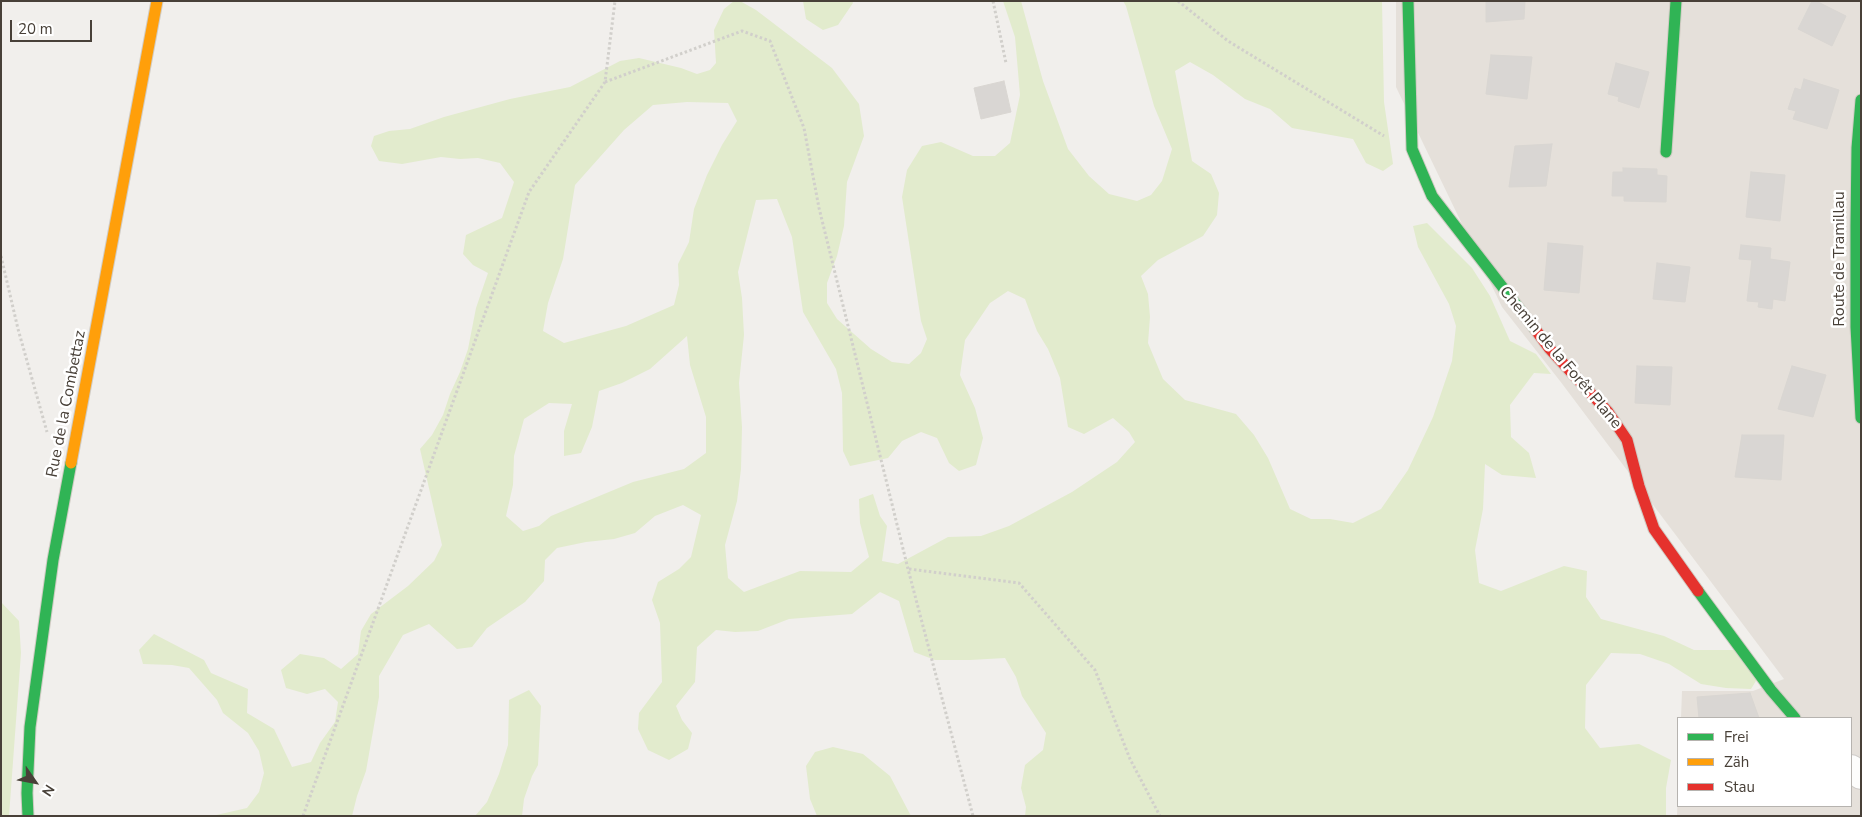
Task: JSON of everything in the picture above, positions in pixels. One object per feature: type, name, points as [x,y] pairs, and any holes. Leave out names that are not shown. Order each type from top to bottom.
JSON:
[{"type":"street","name":"Rue de la Combettaz","points":[[28,816],[30,727],[52,570],[157,1]]},
{"type":"street","name":"Chemin de la Forêt Plane","points":[[1408,1],[1412,149],[1432,196],[1549,348],[1608,412],[1627,440],[1639,486],[1654,530],[1771,690],[1794,717]]},
{"type":"street","points":[[1666,152],[1676,1]]},
{"type":"street","name":"Route de Tramillau","points":[[1861,100],[1857,148],[1856,225],[1856,327],[1861,418]]},
{"type":"path","points":[[303,816],[529,192],[605,82],[615,1]]},
{"type":"path","points":[[993,1],[1006,63]]},
{"type":"path","points":[[1178,1],[1236,47],[1294,83],[1362,121],[1396,144],[1412,149]]},
{"type":"path","points":[[605,82],[742,31],[770,41],[804,128],[818,208],[908,569],[973,816]]},
{"type":"path","points":[[1,256],[18,329],[49,441]]},
{"type":"path","points":[[908,569],[1019,583],[1095,670],[1130,759],[1160,816]]},
{"type":"shaded area","points":[[1396,1],[1861,1],[1861,816],[1677,816],[1677,807],[1852,807],[1852,717],[1681,717],[1682,691],[1753,691],[1784,679],[1560,381],[1502,307],[1396,87]]},
{"type":"green space","points":[[734,1],[740,1],[756,10],[832,68],[859,104],[864,136],[847,182],[844,226],[837,256],[827,283],[827,303],[837,319],[871,349],[892,362],[909,364],[921,353],[927,339],[921,321],[902,197],[907,170],[922,146],[941,142],[973,156],[995,156],[1010,143],[1020,95],[1015,37],[1003,1],[1021,1],[1043,81],[1068,149],[1089,176],[1109,194],[1137,201],[1151,195],[1162,181],[1172,149],[1154,106],[1123,1],[1382,1],[1384,102],[1393,164],[1383,171],[1366,163],[1353,139],[1292,128],[1270,109],[1245,99],[1213,75],[1190,62],[1175,71],[1192,161],[1211,174],[1219,193],[1217,215],[1203,236],[1158,260],[1141,276],[1148,294],[1150,317],[1148,343],[1163,379],[1185,400],[1236,414],[1254,435],[1268,458],[1290,509],[1311,519],[1330,519],[1353,523],[1381,509],[1408,470],[1433,417],[1452,361],[1456,326],[1449,304],[1418,247],[1413,226],[1427,223],[1472,268],[1490,296],[1510,341],[1536,354],[1551,374],[1534,373],[1510,405],[1511,437],[1529,453],[1536,478],[1502,475],[1485,464],[1483,509],[1475,550],[1479,583],[1501,591],[1564,566],[1587,571],[1586,597],[1601,619],[1664,636],[1694,650],[1744,650],[1762,671],[1751,689],[1726,688],[1701,684],[1669,664],[1640,654],[1611,653],[1586,685],[1585,728],[1600,748],[1639,744],[1671,760],[1666,788],[1666,816],[1025,816],[1026,807],[1021,788],[1025,765],[1043,750],[1046,733],[1022,696],[1016,677],[1005,658],[935,660],[914,652],[899,601],[880,592],[852,614],[789,619],[758,631],[735,632],[716,630],[697,647],[695,682],[676,706],[682,720],[692,733],[688,749],[669,760],[648,750],[638,729],[639,713],[662,682],[660,623],[652,600],[658,582],[679,569],[691,557],[701,515],[683,505],[655,516],[635,533],[614,539],[557,548],[545,560],[544,581],[525,602],[487,628],[472,647],[457,649],[429,624],[403,635],[379,676],[379,697],[366,771],[352,816],[212,816],[247,808],[259,792],[264,773],[259,751],[248,733],[223,713],[217,700],[189,668],[172,665],[143,664],[139,650],[154,634],[204,660],[211,673],[248,689],[247,713],[274,729],[292,767],[311,762],[320,743],[335,722],[338,702],[325,689],[307,694],[286,688],[281,670],[300,654],[324,658],[341,669],[358,654],[361,631],[371,614],[408,586],[434,561],[442,545],[420,449],[432,435],[443,415],[460,372],[468,349],[476,308],[488,273],[473,265],[463,254],[466,235],[502,218],[514,182],[500,163],[478,158],[441,157],[402,164],[379,161],[371,146],[374,136],[389,131],[410,129],[444,117],[510,99],[570,87],[620,61],[639,58],[681,68],[697,74],[710,70],[716,63],[714,30],[724,9]],"holes":[[[687,102],[728,103],[737,121],[707,175],[694,209],[689,242],[678,264],[679,285],[674,305],[626,326],[564,343],[543,331],[548,303],[563,259],[575,185],[624,130],[653,105]],[[777,199],[792,237],[803,312],[836,369],[842,393],[843,451],[850,466],[888,458],[902,441],[921,432],[937,438],[949,463],[959,471],[976,465],[983,438],[975,408],[960,375],[965,340],[990,303],[1008,291],[1025,299],[1037,331],[1048,349],[1060,378],[1068,427],[1084,434],[1113,418],[1129,432],[1135,442],[1117,462],[1072,492],[1009,526],[981,536],[948,537],[898,564],[882,561],[887,526],[880,516],[873,494],[859,499],[860,523],[869,557],[851,572],[800,571],[744,592],[728,578],[725,545],[737,501],[741,469],[742,427],[739,383],[744,335],[742,298],[738,272],[756,200]],[[687,336],[690,365],[706,417],[706,453],[684,469],[633,482],[551,516],[539,526],[523,531],[506,516],[513,485],[514,456],[524,419],[549,403],[572,404],[564,431],[564,456],[581,453],[592,427],[599,391],[622,383],[650,369]]]},
{"type":"green space","points":[[803,1],[852,1],[853,3],[838,25],[823,30],[806,19]]},
{"type":"green space","points":[[1,602],[19,621],[21,653],[9,816],[1,816]]},
{"type":"green space","points":[[529,690],[541,706],[538,765],[524,799],[522,816],[475,816],[487,802],[499,774],[508,745],[509,700]]},
{"type":"green space","points":[[833,747],[863,754],[890,776],[911,816],[817,816],[810,799],[806,766],[815,752]]},
{"type":"building","points":[[1486,1],[1525,1],[1524,19],[1486,22]]},
{"type":"building","points":[[1812,1],[1816,1],[1846,16],[1832,46],[1798,29]]},
{"type":"building","points":[[1491,55],[1532,57],[1527,99],[1486,94]]},
{"type":"building","points":[[1616,63],[1649,72],[1639,108],[1618,101],[1619,97],[1608,94]]},
{"type":"building","points":[[1804,79],[1839,90],[1827,129],[1793,119],[1796,111],[1788,109],[1795,88],[1801,90]]},
{"type":"building","points":[[1004,81],[1011,112],[981,119],[974,88]]},
{"type":"building","points":[[1552,144],[1546,186],[1509,187],[1515,146]]},
{"type":"building","points":[[1623,168],[1657,169],[1657,175],[1667,176],[1666,202],[1624,201],[1624,196],[1612,196],[1613,172],[1623,172]]},
{"type":"building","points":[[1751,172],[1785,175],[1780,221],[1746,217]]},
{"type":"building","points":[[1548,243],[1583,246],[1579,293],[1544,290]]},
{"type":"building","points":[[1741,245],[1771,248],[1770,259],[1790,262],[1785,301],[1773,299],[1772,309],[1758,307],[1759,302],[1747,301],[1752,260],[1739,259]]},
{"type":"building","points":[[1657,263],[1690,267],[1685,302],[1653,299]]},
{"type":"building","points":[[1637,366],[1672,367],[1670,405],[1635,403]]},
{"type":"building","points":[[1792,366],[1826,375],[1813,417],[1778,409]]},
{"type":"building","points":[[1742,435],[1784,435],[1781,480],[1735,477]]},
{"type":"building","points":[[1750,693],[1759,717],[1699,717],[1697,697]]},
{"type":"traffic: fast","points":[[1408,1],[1412,149],[1432,196],[1535,329]]},
{"type":"traffic: fast","points":[[1666,152],[1676,1]]},
{"type":"traffic: fast","points":[[1861,100],[1857,148],[1856,225],[1856,327],[1861,418]]},
{"type":"traffic: fast","points":[[28,816],[27,793],[30,727],[53,560],[71,463]]},
{"type":"traffic: fast","points":[[1698,591],[1771,690],[1794,717]]},
{"type":"traffic: slow","points":[[71,463],[157,1]]},
{"type":"traffic: jam","points":[[1535,329],[1549,348],[1608,412],[1627,440],[1639,486],[1654,529],[1698,591]]}]
